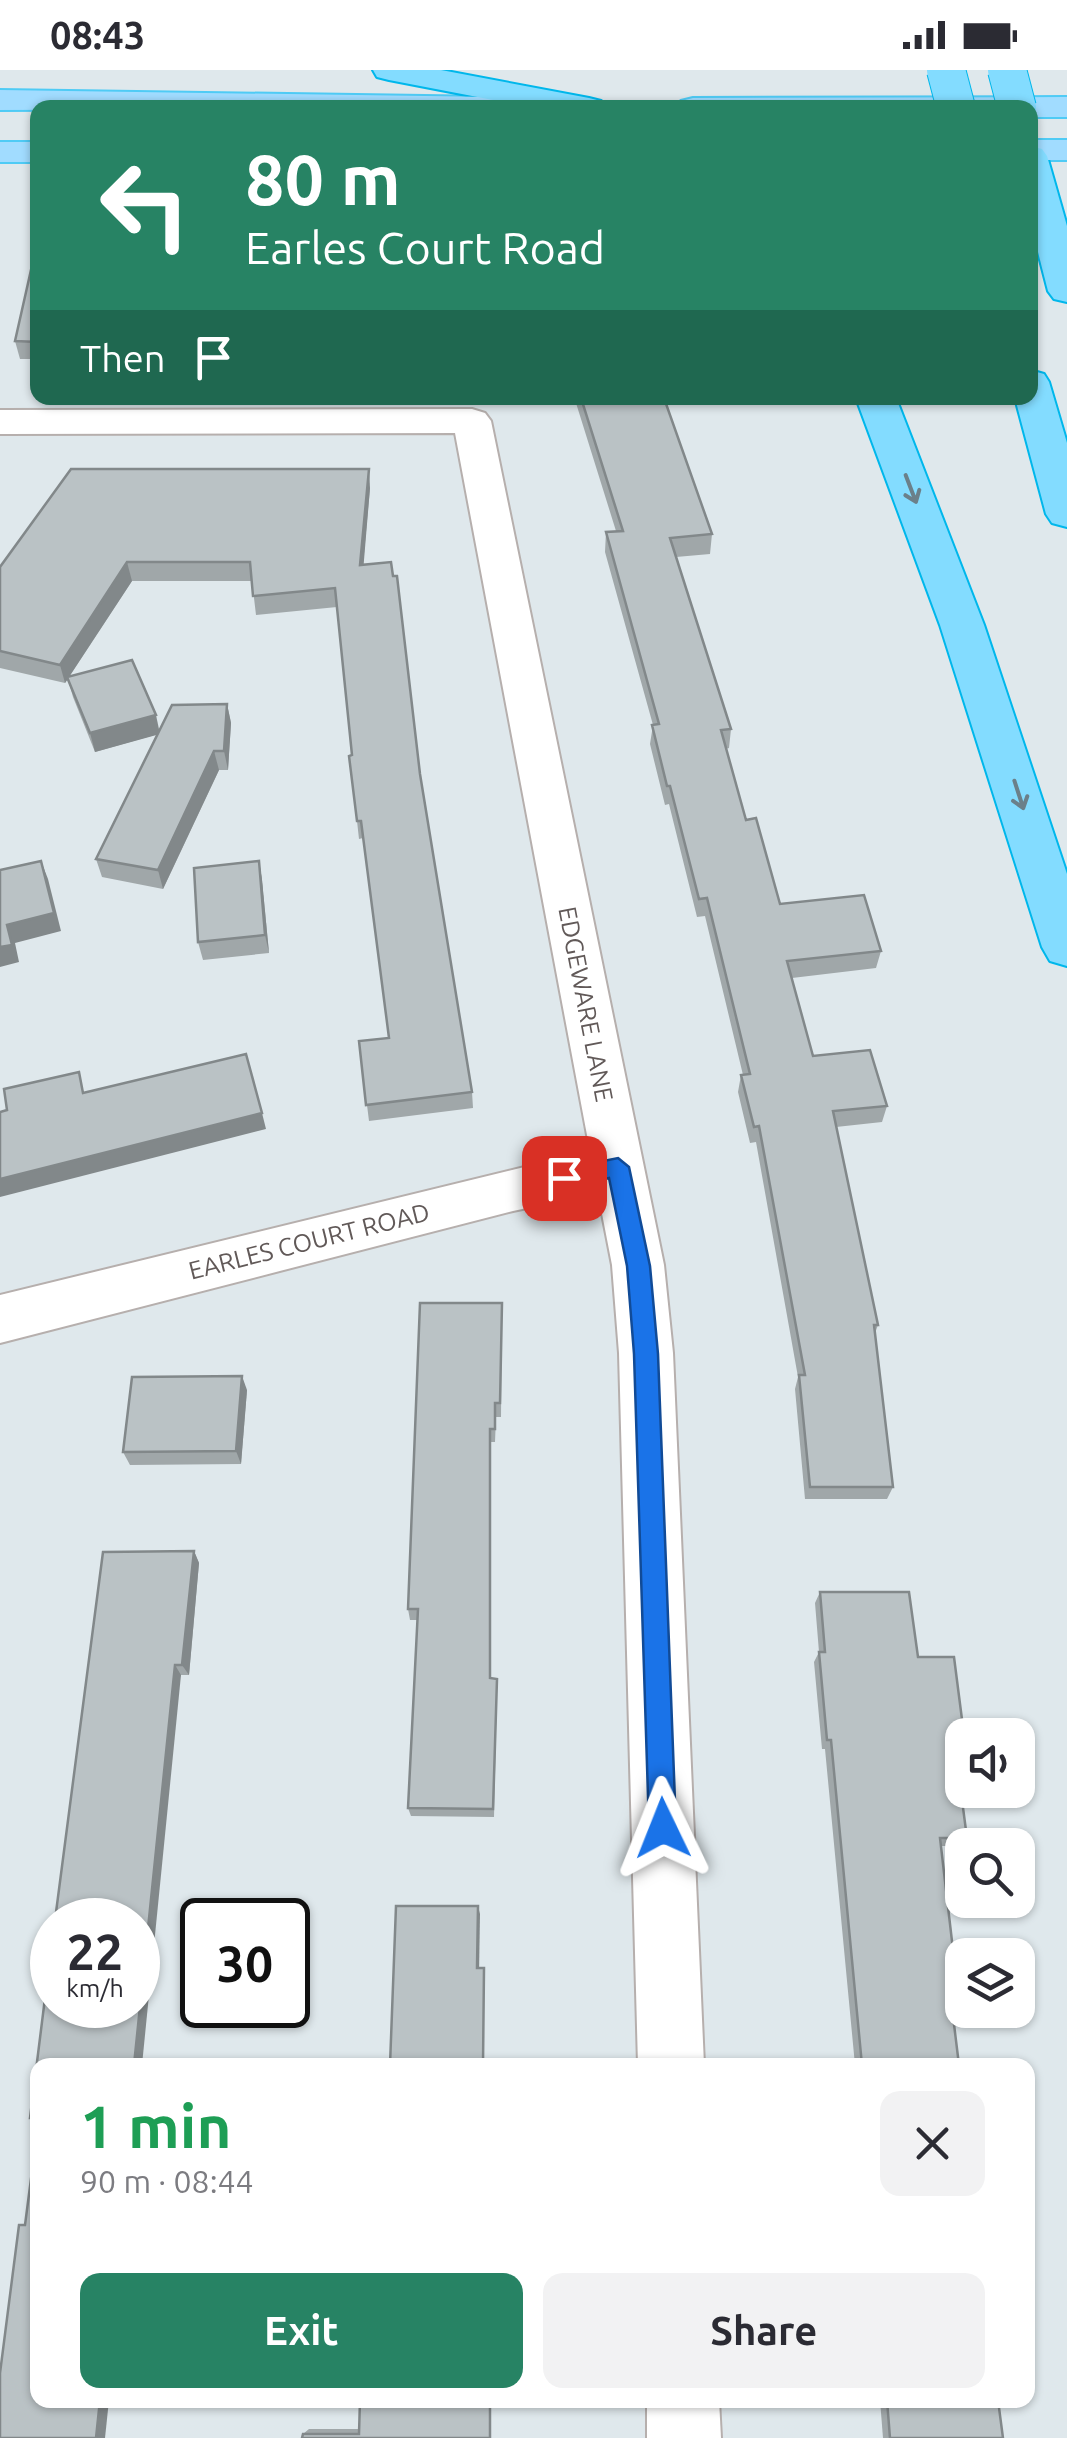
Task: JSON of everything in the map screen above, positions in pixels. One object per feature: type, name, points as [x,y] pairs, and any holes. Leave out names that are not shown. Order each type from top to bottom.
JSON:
[{"type":"highway","points":[[389,70],[547,100]]},
{"type":"highway","points":[[946,70],[954,100]]},
{"type":"highway","points":[[1007,70],[1015,100]]},
{"type":"highway","points":[[1038,184],[1067,291]]},
{"type":"highway","points":[[879,405],[962,625],[1067,946]]},
{"type":"highway","points":[[1036,405],[1067,514]]},
{"type":"main road","points":[[0,100],[30,100]]},
{"type":"main road","points":[[1038,107],[1067,107]]},
{"type":"main road","points":[[1038,152],[1067,150]]},
{"type":"main road","points":[[0,152],[30,152]]},
{"type":"street","name":"EDGEWARE LANE","points":[[0,422],[472,421],[638,1266],[646,1354],[671,2058]]},
{"type":"street","name":"EARLES COURT ROAD","points":[[0,1319],[513,1189],[618,1167]]},
{"type":"street","points":[[683,2408],[684,2438]]},
{"type":"building","points":[[30,274],[30,342],[15,341]]},
{"type":"building","points":[[583,405],[666,405],[712,534],[670,538],[731,729],[721,730],[746,820],[756,818],[780,904],[864,895],[881,951],[787,961],[813,1056],[870,1050],[887,1106],[833,1111],[878,1325],[874,1325],[893,1487],[810,1487],[799,1375],[805,1375],[759,1126],[754,1127],[741,1075],[750,1074],[707,898],[699,899],[667,786],[652,725],[659,724],[606,532],[623,531]]},
{"type":"building","points":[[71,469],[369,469],[360,565],[391,562],[393,576],[397,576],[420,774],[472,1092],[366,1105],[359,1041],[389,1038],[349,756],[352,755],[335,588],[253,596],[250,562],[127,562],[60,665],[0,651],[0,567]]},
{"type":"building","points":[[132,660],[156,715],[90,733],[67,677]]},
{"type":"building","points":[[227,704],[224,751],[214,751],[158,870],[96,859],[172,705]]},
{"type":"building","points":[[41,861],[54,913],[7,925],[12,945],[0,947],[0,870]]},
{"type":"building","points":[[259,861],[265,935],[198,942],[194,868]]},
{"type":"building","points":[[246,1054],[262,1113],[0,1179],[0,1112],[7,1110],[4,1089],[79,1072],[83,1093]]},
{"type":"building","points":[[420,1303],[502,1303],[500,1403],[495,1403],[495,1429],[490,1429],[490,1678],[497,1679],[493,1809],[408,1808],[418,1609],[408,1609]]},
{"type":"building","points":[[242,1376],[236,1451],[123,1452],[132,1377]]},
{"type":"building","points":[[194,1551],[182,1665],[175,1665],[151,1898],[58,1898],[103,1552]]},
{"type":"building","points":[[820,1592],[909,1592],[918,1657],[954,1657],[962,1718],[945,1718],[945,1808],[963,1808],[966,1828],[945,1828],[945,1838],[940,1838],[945,1918],[949,1918],[952,1938],[945,1938],[945,2028],[954,2028],[958,2058],[861,2058],[819,1652],[825,1652]]},
{"type":"building","points":[[396,1906],[478,1906],[477,1968],[484,1968],[483,2058],[390,2058]]},
{"type":"building","points":[[41,2028],[138,2028],[135,2058],[38,2058]]},
{"type":"building","points":[[30,2187],[30,2408],[99,2408],[96,2438],[0,2438],[0,2373],[19,2225],[25,2225]]},
{"type":"building","points":[[360,2408],[490,2408],[490,2438],[302,2438],[303,2434],[359,2434]]},
{"type":"building","points":[[888,2408],[999,2408],[1003,2438],[890,2438]]},
{"type":"route","points":[[564,1178],[618,1167],[638,1266],[646,1354],[663,1828]]}]
